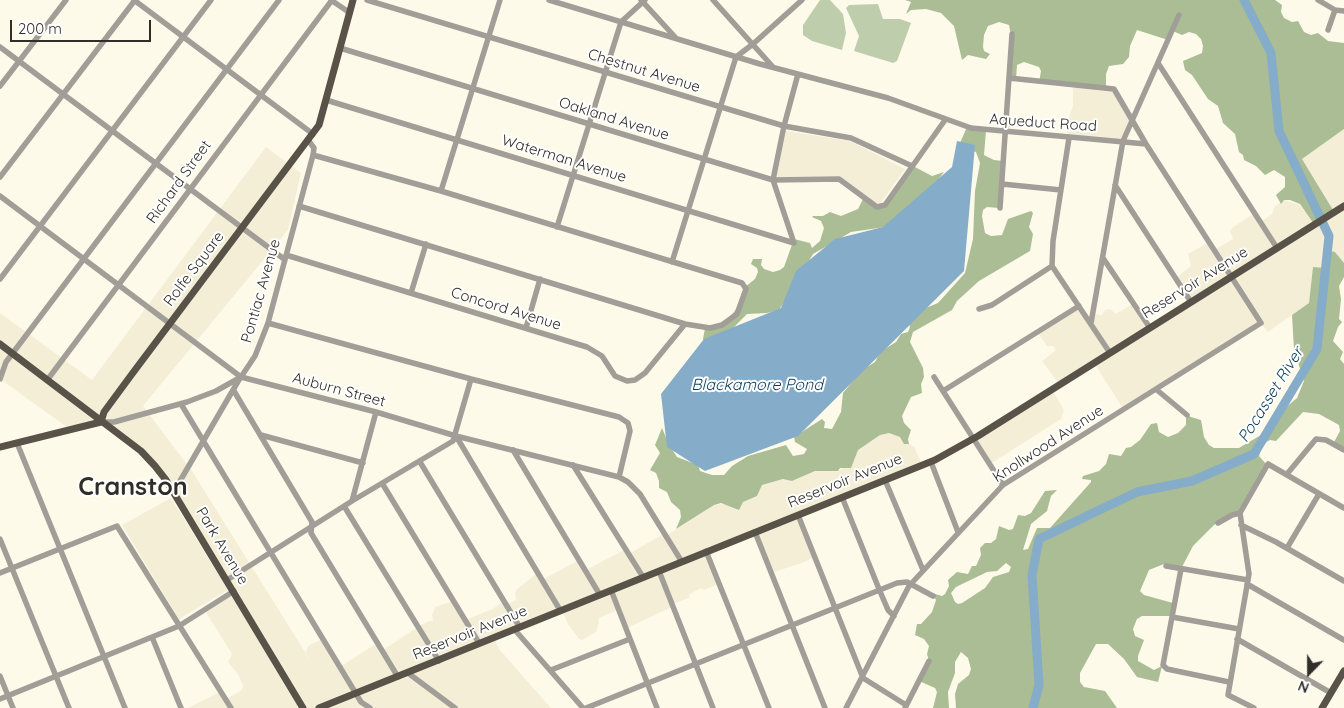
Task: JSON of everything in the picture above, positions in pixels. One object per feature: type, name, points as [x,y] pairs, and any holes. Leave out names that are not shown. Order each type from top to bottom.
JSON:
[{"type":"main road","points":[[313,134],[319,125],[353,0]]},
{"type":"main road","name":"Rolfe Square","points":[[101,422],[104,412],[313,134]]},
{"type":"main road","name":"Reservoir Avenue","points":[[319,708],[438,661],[516,627],[930,462],[973,439],[1344,206]]},
{"type":"main road","name":"Park Avenue","points":[[0,344],[141,451],[155,466],[174,493],[303,708]]},
{"type":"main road","name":"Pontiac Avenue","points":[[0,447],[101,422]]},
{"type":"main road","points":[[1322,708],[1344,671]]},
{"type":"street","points":[[0,86],[66,0]]},
{"type":"street","points":[[0,177],[135,0],[313,134]]},
{"type":"street","points":[[0,279],[211,0]]},
{"type":"street","points":[[0,378],[2,368],[13,353],[279,0]]},
{"type":"street","points":[[331,0],[350,13]]},
{"type":"street","name":"Richard Street","points":[[48,379],[331,0]]},
{"type":"street","name":"Chestnut Avenue","points":[[367,0],[784,126],[851,138],[912,166]]},
{"type":"street","points":[[441,191],[500,0]]},
{"type":"street","name":"Aqueduct Road","points":[[549,0],[774,68],[888,98],[945,120],[976,129],[1146,144]]},
{"type":"street","points":[[564,0],[569,6]]},
{"type":"street","points":[[713,0],[774,68]]},
{"type":"street","points":[[789,0],[795,6]]},
{"type":"street","points":[[672,262],[736,57],[802,0]]},
{"type":"street","points":[[1318,0],[1336,10],[1344,11]]},
{"type":"street","points":[[556,227],[603,72],[621,22],[643,1],[677,38]]},
{"type":"street","points":[[1328,30],[1336,10]]},
{"type":"street","points":[[1092,323],[1124,141],[1179,15]]},
{"type":"street","points":[[1000,208],[1012,34]]},
{"type":"street","name":"Concord Avenue","points":[[0,47],[242,229],[285,257],[411,293],[595,350],[604,358],[615,376],[631,380],[645,373],[685,324]]},
{"type":"street","name":"Oakland Avenue","points":[[340,48],[774,180],[839,179],[877,208],[885,205],[912,166]]},
{"type":"street","points":[[1158,63],[1278,248]]},
{"type":"street","points":[[774,180],[784,126],[798,74]]},
{"type":"street","points":[[1009,78],[1114,89],[1146,144],[1230,277]]},
{"type":"street","name":"Waterman Avenue","points":[[326,100],[794,243],[774,180]]},
{"type":"street","points":[[912,166],[945,120]]},
{"type":"street","points":[[1069,138],[1062,190],[1052,241],[1052,266],[1092,323],[1110,353]]},
{"type":"street","points":[[299,206],[685,324],[710,328],[722,326],[737,314],[745,286],[441,191],[313,155],[314,148],[308,140]]},
{"type":"street","name":"Pontiac Avenue","points":[[101,422],[114,422],[180,404],[216,391],[241,376],[255,356],[268,323],[313,155]]},
{"type":"street","points":[[1002,184],[1062,190]]},
{"type":"street","points":[[1115,185],[1191,302]]},
{"type":"street","name":"Auburn Street","points":[[0,196],[241,376],[376,412],[456,436],[619,477],[628,482],[640,494],[682,562]]},
{"type":"street","points":[[411,293],[426,244]]},
{"type":"street","points":[[1103,258],[1150,328]]},
{"type":"street","points":[[978,309],[992,305],[1052,266]]},
{"type":"street","name":"Knollwood Avenue","points":[[846,708],[894,616],[913,584],[923,570],[1003,485],[1262,323],[1230,277]]},
{"type":"street","points":[[526,328],[540,279]]},
{"type":"street","points":[[943,392],[1079,306]]},
{"type":"street","points":[[268,323],[625,420],[630,431],[619,477]]},
{"type":"street","points":[[174,493],[241,376]]},
{"type":"street","points":[[934,377],[1003,485]]},
{"type":"street","points":[[227,580],[352,501],[453,441],[471,379]]},
{"type":"street","points":[[1157,390],[1187,415]]},
{"type":"street","points":[[234,391],[312,522],[311,533],[398,677]]},
{"type":"street","points":[[180,404],[361,702],[370,708]]},
{"type":"street","points":[[352,501],[376,412]]},
{"type":"street","points":[[261,435],[363,463]]},
{"type":"street","points":[[456,436],[560,610]]},
{"type":"street","points":[[1287,474],[1316,439],[1326,440],[1344,450]]},
{"type":"street","points":[[17,443],[124,708]]},
{"type":"street","points":[[513,450],[600,595]]},
{"type":"street","points":[[420,462],[516,627],[585,708],[879,589],[903,582],[913,584],[933,596]]},
{"type":"street","points":[[930,462],[958,532]]},
{"type":"street","points":[[1254,708],[1228,694],[1249,571],[1240,513],[1268,464],[1344,508]]},
{"type":"street","points":[[573,465],[642,577]]},
{"type":"street","points":[[885,480],[923,570]]},
{"type":"street","points":[[382,483],[479,643]]},
{"type":"street","points":[[1287,548],[1319,494]]},
{"type":"street","points":[[842,497],[888,610],[894,616]]},
{"type":"street","points":[[344,506],[438,661]]},
{"type":"street","points":[[1218,523],[1240,513]]},
{"type":"street","points":[[798,515],[863,678],[906,707],[929,661]]},
{"type":"street","points":[[1241,525],[1287,548],[1344,581]]},
{"type":"street","points":[[0,573],[113,527],[118,528],[231,708]]},
{"type":"street","points":[[754,532],[825,708]]},
{"type":"street","points":[[0,539],[69,708]]},
{"type":"street","points":[[706,551],[769,708]]},
{"type":"street","points":[[1166,566],[1247,582],[1344,640]]},
{"type":"street","points":[[1181,569],[1163,665],[1167,668],[1229,682]]},
{"type":"street","points":[[659,571],[713,708]]},
{"type":"street","points":[[611,590],[657,708]]},
{"type":"street","points":[[0,699],[179,626],[234,592]]},
{"type":"street","points":[[1172,617],[1239,629]]},
{"type":"street","points":[[152,637],[180,708]]},
{"type":"street","points":[[551,670],[630,639]]},
{"type":"street","points":[[1238,639],[1331,693]]},
{"type":"street","points":[[408,673],[455,708]]},
{"type":"street","points":[[0,676],[13,708]]},
{"type":"shaded area","points":[[1073,85],[1114,88],[1132,116],[1123,141],[1068,137],[1069,118],[1073,105]]},
{"type":"shaded area","points":[[1344,129],[1344,263],[1335,252],[1326,268],[1313,267],[1309,303],[1268,332],[1262,325],[1124,410],[1094,363],[1059,384],[1042,361],[1056,350],[1053,346],[1047,346],[1038,333],[1079,306],[1089,320],[1094,314],[1102,315],[1105,310],[1110,309],[1116,314],[1134,303],[1149,327],[1189,303],[1176,278],[1191,266],[1188,254],[1209,242],[1216,249],[1233,239],[1230,231],[1232,228],[1253,214],[1260,222],[1272,214],[1275,206],[1284,200],[1300,205],[1304,211],[1333,210],[1302,159]]},
{"type":"shaded area","points":[[786,131],[850,141],[905,169],[880,204],[875,203],[843,179],[776,178]]},
{"type":"shaded area","points":[[266,147],[301,173],[288,230],[143,406],[192,471],[310,660],[306,652],[308,646],[322,639],[340,667],[377,643],[383,650],[418,627],[433,621],[432,615],[435,607],[453,601],[465,620],[493,609],[502,602],[507,605],[516,600],[515,593],[517,589],[536,574],[542,580],[577,561],[586,570],[624,550],[627,555],[663,534],[666,536],[714,505],[743,502],[757,496],[762,485],[783,479],[792,481],[815,471],[838,471],[851,463],[857,450],[880,435],[889,433],[900,437],[915,448],[922,465],[800,514],[814,557],[802,563],[771,573],[755,534],[708,551],[718,584],[704,590],[701,588],[690,594],[689,598],[672,604],[672,607],[627,628],[617,610],[599,618],[597,631],[582,640],[579,639],[568,624],[562,611],[494,638],[499,649],[551,708],[188,708],[220,692],[225,700],[242,690],[243,685],[238,674],[228,662],[232,654],[205,611],[234,592],[173,492],[133,443],[94,420],[71,430],[0,379],[0,313],[92,380]]},
{"type":"shaded area","points":[[1052,390],[1064,410],[1061,419],[990,464],[974,442],[991,427]]},
{"type":"shaded area","points":[[171,498],[228,590],[179,619],[122,525]]},
{"type":"green space","points":[[820,0],[830,0],[843,14],[846,33],[842,50],[812,41],[803,35],[803,25]]},
{"type":"green space","points":[[905,0],[1275,0],[1282,5],[1281,12],[1284,18],[1292,22],[1298,21],[1304,32],[1311,35],[1318,33],[1328,41],[1344,43],[1344,129],[1302,159],[1333,210],[1314,224],[1300,204],[1284,200],[1281,204],[1276,195],[1285,187],[1285,177],[1274,170],[1265,175],[1256,166],[1244,160],[1243,155],[1239,152],[1235,134],[1223,123],[1218,106],[1208,99],[1192,75],[1185,70],[1183,61],[1202,53],[1201,39],[1196,34],[1189,32],[1182,35],[1173,31],[1168,40],[1137,30],[1130,46],[1129,57],[1123,64],[1109,66],[1106,74],[1106,87],[1039,83],[1041,71],[1039,67],[1024,62],[1017,65],[1016,79],[1010,78],[1011,36],[1009,25],[999,22],[988,26],[984,35],[983,47],[984,51],[990,54],[986,59],[968,55],[962,60],[954,26],[941,13],[926,9],[911,10],[906,14],[911,2]]},
{"type":"green space","points":[[878,4],[883,19],[900,19],[911,23],[897,61],[893,63],[854,51],[859,36],[846,8],[849,5]]},
{"type":"green space","points":[[967,127],[986,131],[984,155],[994,160],[1003,161],[999,208],[987,207],[983,210],[982,216],[985,233],[991,236],[1002,235],[1008,219],[1031,211],[1033,213],[1029,227],[1033,234],[1030,251],[979,281],[957,301],[952,310],[913,332],[910,342],[923,368],[924,377],[921,384],[922,393],[911,397],[902,416],[904,423],[911,430],[908,439],[909,444],[904,444],[900,437],[889,433],[880,435],[858,450],[851,468],[840,468],[838,471],[815,471],[792,481],[783,479],[762,485],[757,496],[743,502],[739,510],[721,503],[714,505],[676,529],[681,517],[680,510],[671,502],[667,492],[659,488],[656,473],[650,470],[660,453],[655,445],[662,428],[669,445],[677,457],[698,465],[700,471],[712,475],[724,475],[732,466],[748,456],[786,445],[793,456],[804,454],[807,449],[795,442],[794,437],[822,419],[825,422],[824,428],[832,429],[841,412],[843,393],[862,370],[875,362],[880,352],[896,342],[901,334],[908,332],[910,327],[908,322],[921,310],[938,303],[965,273],[973,239],[975,191],[980,163],[976,152],[964,148],[960,143]]},
{"type":"green space","points":[[913,166],[932,176],[944,172],[938,180],[885,227],[851,232],[813,254],[779,310],[747,314],[732,329],[706,343],[703,339],[705,328],[727,321],[741,303],[745,287],[755,279],[758,272],[757,268],[751,264],[753,259],[762,259],[761,265],[764,269],[773,272],[780,270],[784,267],[794,239],[810,243],[812,248],[820,241],[824,228],[821,221],[813,216],[823,216],[830,212],[841,216],[858,209],[863,199],[873,206],[886,205]]},
{"type":"green space","points":[[1330,251],[1335,252],[1344,263],[1344,277],[1339,286],[1341,299],[1339,319],[1342,322],[1333,341],[1343,352],[1340,359],[1344,364],[1344,451],[1333,444],[1340,431],[1339,425],[1319,414],[1303,412],[1276,441],[1270,440],[1263,444],[1259,456],[1267,465],[1239,511],[1214,525],[1193,546],[1182,567],[1164,564],[1149,570],[1140,591],[1144,595],[1173,603],[1171,616],[1142,616],[1137,619],[1133,629],[1135,636],[1144,640],[1138,661],[1154,670],[1162,666],[1158,682],[1137,677],[1124,659],[1108,644],[1096,644],[1080,673],[1080,682],[1084,687],[1105,691],[1117,708],[956,708],[955,694],[958,684],[969,675],[971,669],[968,658],[961,652],[955,662],[955,673],[948,692],[949,708],[933,708],[937,692],[935,688],[919,681],[929,661],[927,654],[929,646],[924,639],[915,635],[917,624],[921,624],[932,612],[936,600],[932,593],[942,596],[949,586],[948,580],[957,572],[968,574],[972,566],[976,566],[981,555],[980,548],[985,543],[991,543],[996,539],[999,526],[1009,530],[1013,529],[1018,515],[1025,516],[1031,513],[1045,491],[1057,490],[1051,496],[1047,511],[1031,524],[1023,550],[1028,549],[1037,528],[1050,528],[1091,482],[1091,480],[1082,479],[1083,476],[1099,471],[1106,464],[1109,454],[1121,456],[1126,448],[1131,447],[1140,440],[1151,424],[1157,423],[1159,432],[1168,437],[1178,433],[1186,425],[1186,415],[1201,420],[1204,437],[1209,445],[1214,448],[1239,448],[1266,432],[1271,420],[1297,398],[1304,381],[1294,350],[1292,315],[1309,303],[1313,267],[1326,268]],"holes":[[[1006,563],[1011,567],[1009,572],[993,577],[985,588],[962,603],[958,604],[955,602],[951,593],[956,587],[987,572],[997,571]]]},
{"type":"water","name":"Blackamore Pond","points":[[957,141],[975,145],[964,271],[798,436],[705,471],[667,447],[661,394],[704,339],[781,308],[796,271],[835,239],[883,227],[952,167]]},
{"type":"waterway","name":"Pocasset River","points":[[1033,708],[1039,685],[1032,575],[1039,539],[1137,492],[1192,481],[1254,454],[1317,349],[1329,236],[1279,131],[1271,53],[1244,0]]},
{"type":"district","name":"Cranston","points":[[133,487]]}]
